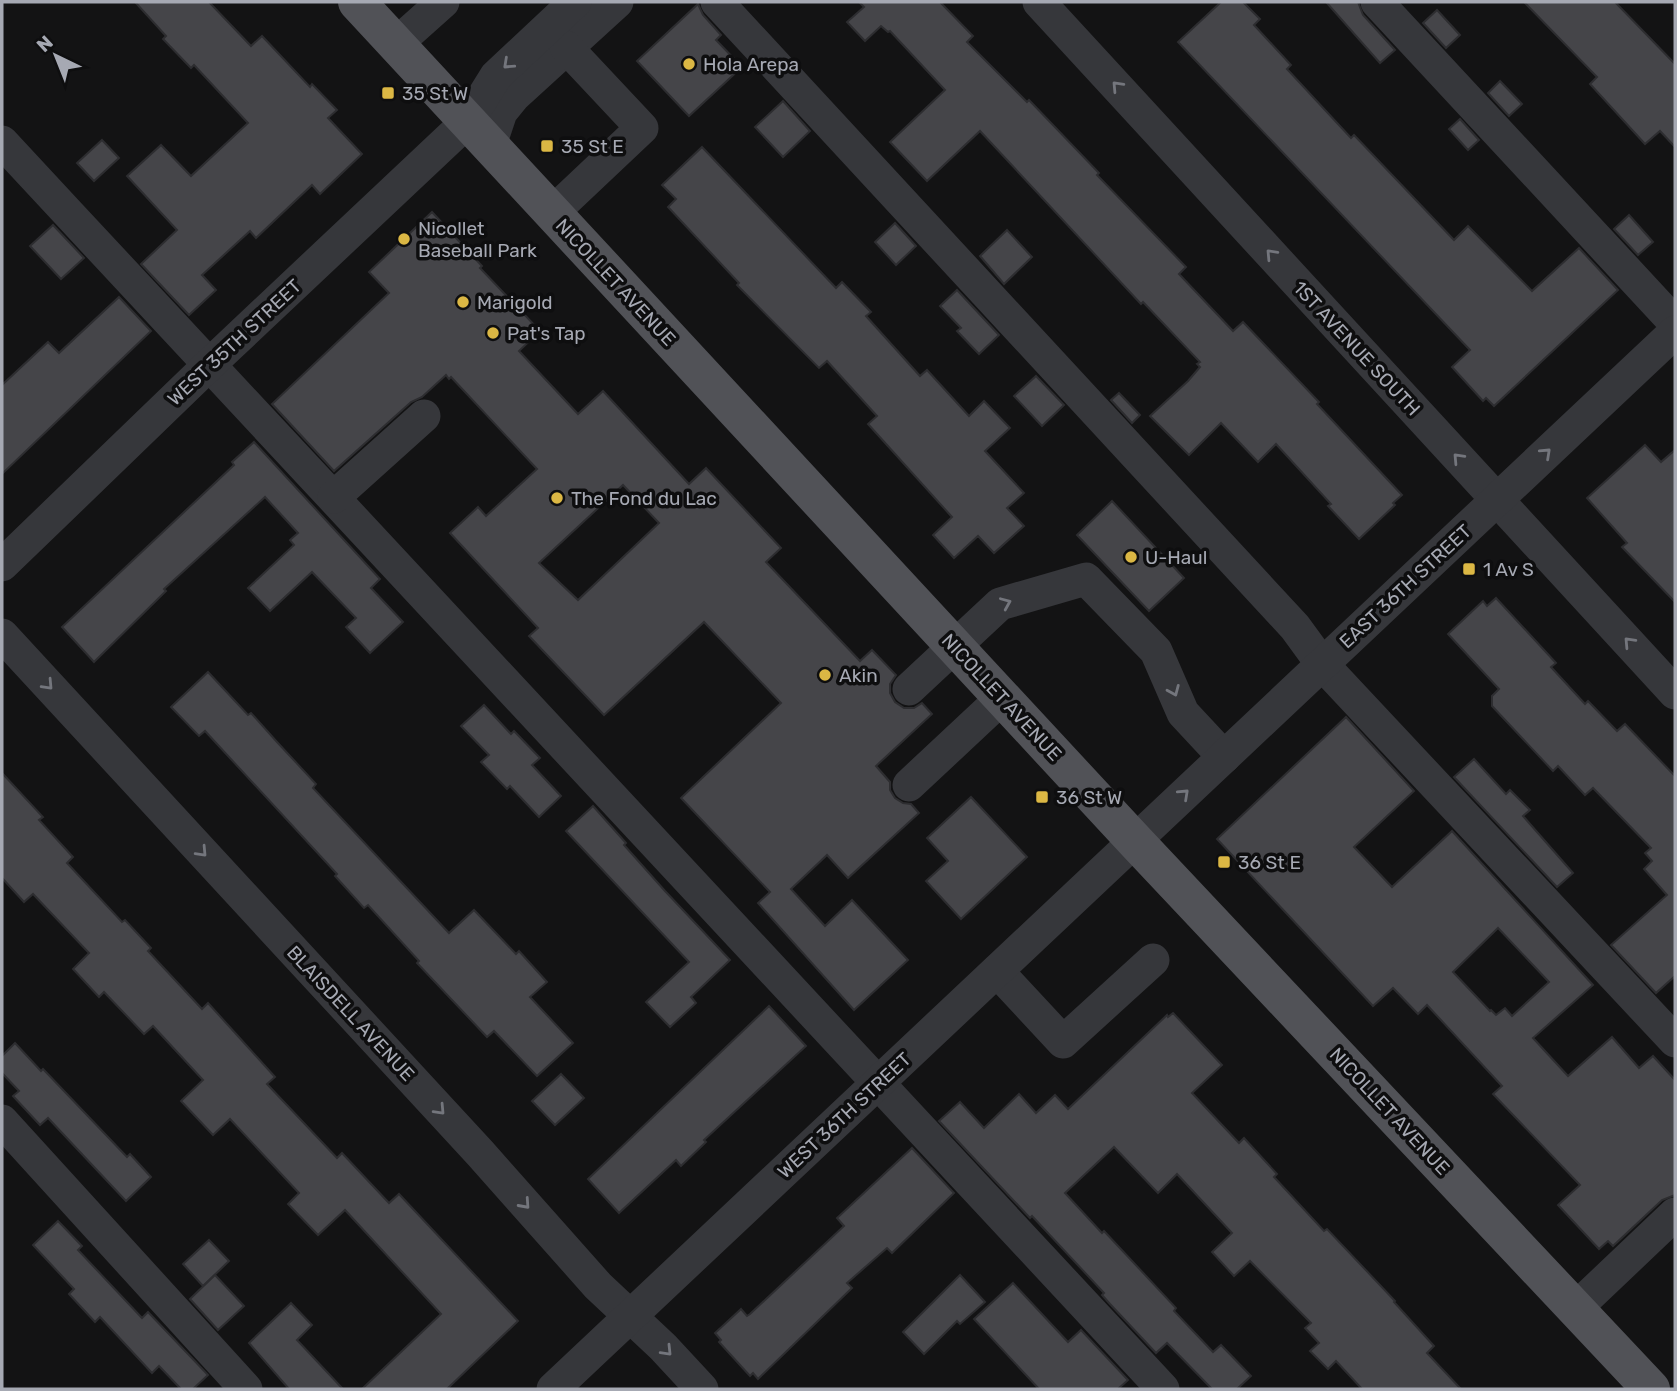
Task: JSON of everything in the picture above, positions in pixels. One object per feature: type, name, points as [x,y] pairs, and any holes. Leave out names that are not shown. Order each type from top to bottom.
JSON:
[{"type":"main road","name":"NICOLLET AVENUE","points":[[357,2],[1135,841],[1651,1389]]},
{"type":"street","points":[[396,44],[443,2]]},
{"type":"street","name":"WEST 35TH STREET","points":[[2,565],[209,365],[479,133],[496,76],[560,17],[617,2]]},
{"type":"street","points":[[717,2],[1295,627],[1322,664],[1675,1041]]},
{"type":"street","name":"1ST AVENUE SOUTH","points":[[1039,2],[1675,692]]},
{"type":"street","points":[[1377,2],[1675,323]]},
{"type":"street","points":[[552,213],[642,128],[560,17]]},
{"type":"street","points":[[2,142],[1163,1389]]},
{"type":"street","name":"EAST 36TH STREET","points":[[1135,841],[1675,332]]},
{"type":"street","points":[[334,497],[425,416]]},
{"type":"street","points":[[909,689],[1000,604],[1086,579],[1156,651],[1183,713],[1223,757]]},
{"type":"street","name":"BLAISDELL AVENUE","points":[[2,635],[480,1153],[598,1286],[663,1347],[702,1389]]},
{"type":"street","points":[[909,785],[1002,698]]},
{"type":"street","name":"WEST 36TH STREET","points":[[553,1389],[1135,841]]},
{"type":"street","points":[[997,971],[1063,1042],[1153,960]]},
{"type":"street","points":[[2,1121],[246,1389]]},
{"type":"street","points":[[1576,1308],[1675,1214]]},
{"type":"building","points":[[135,2],[209,2],[251,46],[262,36],[310,87],[312,84],[337,110],[328,118],[362,154],[320,194],[312,185],[256,238],[250,231],[202,275],[216,290],[189,315],[141,264],[177,230],[127,176],[161,145],[191,176],[248,123],[194,65],[191,68],[163,39],[166,36]]},
{"type":"building","points":[[859,2],[940,2],[973,36],[967,42],[1027,102],[1029,100],[1186,267],[1179,274],[1233,331],[1243,322],[1319,402],[1317,404],[1402,495],[1393,503],[1395,505],[1359,539],[1276,444],[1258,462],[1221,423],[1189,455],[1150,416],[1188,381],[1200,367],[1197,364],[1200,362],[1143,302],[1141,304],[980,131],[927,181],[890,142],[945,90],[890,31],[881,26],[865,41],[847,22],[864,7]]},
{"type":"building","points":[[1221,2],[1243,2],[1260,19],[1254,25],[1291,65],[1287,69],[1351,138],[1354,135],[1454,240],[1468,226],[1532,291],[1579,248],[1618,290],[1494,406],[1486,398],[1483,401],[1452,367],[1470,350],[1178,42]]},
{"type":"building","points":[[1326,2],[1358,2],[1363,15],[1395,50],[1380,63]]},
{"type":"building","points":[[1524,2],[1615,2],[1675,64],[1675,147],[1660,131],[1645,144],[1590,84],[1597,77]]},
{"type":"building","name":"Hola Arepa","points":[[698,4],[703,15],[721,35],[716,40],[742,67],[689,116],[637,61]]},
{"type":"building","points":[[1437,10],[1460,35],[1446,48],[1423,23]]},
{"type":"building","points":[[1500,81],[1522,104],[1509,116],[1488,93]]},
{"type":"building","points":[[783,101],[810,131],[783,157],[755,127]]},
{"type":"building","points":[[1460,119],[1479,140],[1468,150],[1449,129]]},
{"type":"building","points":[[102,140],[119,158],[94,181],[77,163]]},
{"type":"building","points":[[702,147],[836,288],[842,282],[871,312],[866,316],[920,376],[927,370],[969,416],[984,401],[1010,428],[985,451],[1024,493],[1007,508],[1024,526],[994,553],[978,536],[954,558],[933,535],[952,517],[868,424],[877,416],[827,361],[819,368],[737,285],[739,283],[668,207],[676,199],[662,185]]},
{"type":"building","points":[[432,212],[540,331],[519,351],[578,414],[603,391],[689,484],[706,468],[781,548],[766,562],[860,661],[872,650],[896,675],[890,684],[890,693],[895,702],[904,708],[914,708],[922,703],[932,714],[876,766],[890,782],[890,790],[895,798],[911,804],[919,813],[848,878],[827,855],[791,889],[825,926],[852,900],[908,960],[854,1010],[758,903],[770,892],[681,798],[781,703],[704,622],[604,715],[529,636],[538,628],[450,533],[478,507],[486,516],[537,469],[451,377],[449,379],[446,375],[422,397],[411,402],[334,471],[272,404],[389,293],[369,272]],"holes":[[[623,485],[659,523],[578,600],[539,563]]]},
{"type":"building","points":[[1629,215],[1653,242],[1638,255],[1614,229]]},
{"type":"building","points":[[895,223],[916,246],[896,265],[875,242]]},
{"type":"building","points":[[53,225],[84,258],[61,279],[30,246]]},
{"type":"building","points":[[1007,230],[1032,257],[1004,284],[980,256]]},
{"type":"building","points":[[957,290],[999,335],[979,354],[957,331],[961,328],[940,306]]},
{"type":"building","points":[[119,297],[151,331],[2,474],[2,385],[48,342],[59,353]]},
{"type":"building","points":[[1036,376],[1064,405],[1042,426],[1014,396]]},
{"type":"building","points":[[1119,393],[1140,415],[1132,423],[1111,400]]},
{"type":"building","points":[[254,442],[380,579],[371,588],[403,622],[370,653],[346,627],[356,618],[312,572],[270,611],[248,588],[294,545],[290,540],[298,533],[265,497],[164,589],[166,591],[94,662],[62,627],[234,465],[232,462]]},
{"type":"building","points":[[1645,445],[1661,462],[1675,450],[1675,602],[1622,547],[1627,543],[1587,498]]},
{"type":"building","name":"U-Haul","points":[[1112,501],[1184,578],[1149,611],[1077,535]]},
{"type":"building","points":[[1496,598],[1556,663],[1551,667],[1585,704],[1588,701],[1617,731],[1625,724],[1675,776],[1675,976],[1656,993],[1611,945],[1667,895],[1644,869],[1652,861],[1645,853],[1651,848],[1593,788],[1585,795],[1558,766],[1553,771],[1492,706],[1492,696],[1499,689],[1448,634],[1483,601],[1487,606]]},
{"type":"building","points":[[208,672],[248,715],[251,713],[316,784],[313,788],[449,933],[474,910],[516,954],[519,951],[547,982],[530,997],[573,1043],[537,1076],[494,1031],[487,1037],[417,963],[419,961],[368,905],[364,908],[335,876],[337,874],[205,731],[199,736],[171,707]]},
{"type":"building","points":[[484,705],[511,734],[514,731],[540,758],[532,765],[561,796],[539,817],[510,786],[507,789],[481,762],[489,755],[461,726]]},
{"type":"building","points":[[1346,717],[1414,791],[1354,847],[1392,887],[1452,831],[1593,985],[1533,1038],[1568,1076],[1612,1037],[1639,1068],[1653,1056],[1675,1080],[1675,1195],[1662,1200],[1613,1246],[1608,1241],[1599,1249],[1558,1205],[1580,1185],[1493,1094],[1502,1086],[1427,1005],[1418,1014],[1393,988],[1373,1006],[1217,839]],"holes":[[[1498,928],[1549,982],[1512,1016],[1505,1008],[1496,1015],[1453,972]]]},
{"type":"building","points":[[1474,759],[1506,794],[1510,790],[1530,810],[1523,816],[1573,873],[1557,887],[1454,777]]},
{"type":"building","points":[[2,773],[43,817],[39,820],[73,857],[67,863],[122,922],[125,920],[151,948],[148,951],[202,1009],[208,1003],[275,1077],[267,1084],[337,1158],[342,1153],[389,1203],[399,1194],[518,1321],[447,1389],[362,1389],[441,1314],[345,1210],[318,1235],[288,1204],[299,1193],[230,1119],[213,1135],[181,1101],[203,1080],[153,1026],[144,1034],[104,992],[99,997],[73,969],[89,953],[33,894],[24,902],[2,878]]},
{"type":"building","points":[[971,797],[1027,857],[961,919],[926,881],[948,861],[927,838]]},
{"type":"building","points":[[593,806],[626,843],[624,845],[730,960],[691,997],[696,1003],[670,1027],[646,1002],[689,962],[566,831]]},
{"type":"building","points":[[769,1006],[806,1046],[704,1140],[706,1142],[681,1166],[676,1160],[619,1213],[588,1179]]},
{"type":"building","points":[[1173,1013],[1222,1065],[1192,1093],[1239,1143],[1244,1138],[1277,1174],[1274,1177],[1324,1231],[1327,1229],[1395,1301],[1434,1346],[1427,1353],[1461,1389],[1362,1389],[1336,1361],[1328,1369],[1310,1351],[1319,1343],[1305,1328],[1311,1323],[1250,1261],[1234,1276],[1212,1252],[1232,1233],[1177,1174],[1158,1193],[1114,1147],[1065,1193],[1176,1308],[1174,1311],[1213,1352],[1221,1345],[1251,1376],[1237,1389],[1212,1389],[1167,1343],[1156,1353],[1032,1216],[1030,1218],[939,1121],[960,1102],[984,1128],[1019,1094],[1036,1113],[1055,1095],[1068,1109],[1167,1015],[1168,1017]]},
{"type":"building","points":[[15,1043],[127,1157],[130,1154],[151,1177],[126,1201],[48,1118],[40,1125],[13,1096],[19,1091],[2,1073],[2,1056]]},
{"type":"building","points":[[561,1074],[584,1098],[555,1125],[532,1101]]},
{"type":"building","points":[[912,1148],[954,1193],[892,1253],[887,1248],[847,1283],[852,1288],[758,1379],[753,1373],[750,1376],[719,1342],[721,1340],[715,1333],[741,1309],[747,1316],[750,1314],[844,1226],[837,1218]]},
{"type":"building","points":[[58,1221],[82,1246],[78,1250],[142,1318],[148,1312],[208,1375],[193,1389],[181,1389],[159,1366],[152,1373],[100,1317],[95,1322],[69,1294],[74,1289],[33,1245]]},
{"type":"building","points":[[209,1240],[229,1261],[203,1286],[183,1264]]},
{"type":"building","points":[[215,1275],[244,1306],[218,1330],[190,1299]]},
{"type":"building","points":[[960,1275],[985,1302],[960,1324],[957,1321],[924,1354],[903,1332]]},
{"type":"building","points":[[1013,1283],[1068,1342],[1081,1330],[1128,1380],[1118,1389],[1039,1389],[974,1319]]},
{"type":"building","points":[[291,1303],[312,1325],[297,1340],[343,1389],[289,1389],[249,1343]]},
{"type":"place","name":"Hola Arepa","points":[[689,64]]},
{"type":"place","name":"35 St W","points":[[388,93]]},
{"type":"place","name":"35 St E","points":[[547,146]]},
{"type":"place","name":"Nicollet Baseball Park","points":[[404,239]]},
{"type":"place","name":"Marigold","points":[[463,302]]},
{"type":"place","name":"Pat's Tap","points":[[493,333]]},
{"type":"place","name":"The Fond du Lac","points":[[557,498]]},
{"type":"place","name":"U-Haul","points":[[1131,557]]},
{"type":"place","name":"1 Av S","points":[[1469,569]]},
{"type":"place","name":"Akin","points":[[825,675]]},
{"type":"place","name":"36 St W","points":[[1042,797]]},
{"type":"place","name":"36 St E","points":[[1224,862]]}]
